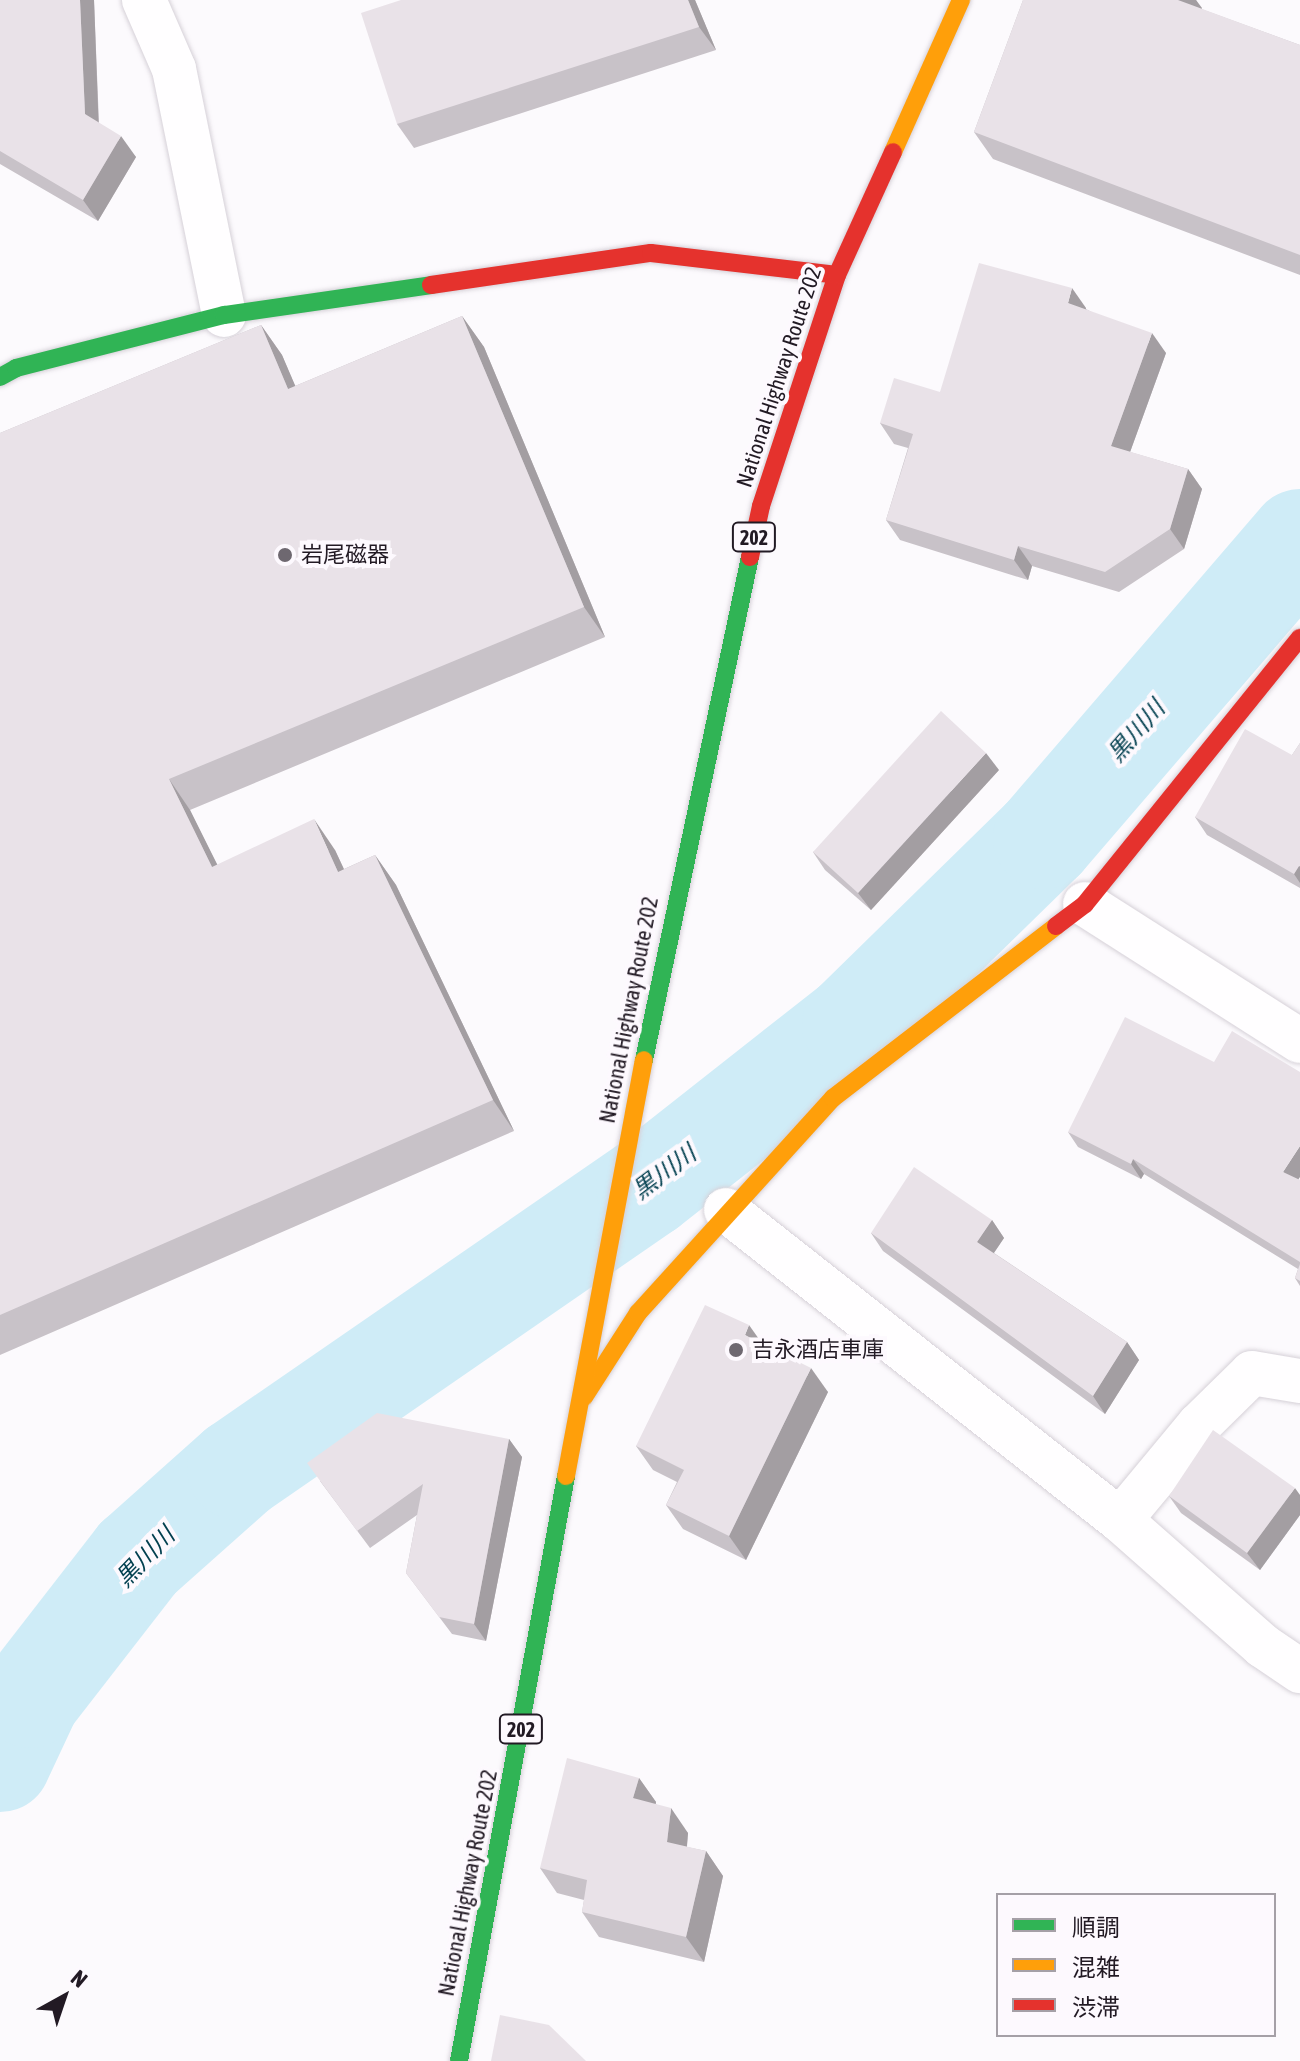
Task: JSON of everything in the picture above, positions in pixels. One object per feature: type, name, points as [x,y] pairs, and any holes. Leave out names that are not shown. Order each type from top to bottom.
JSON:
[{"type":"main road","name":"National Highway Route 202","points":[[459,2061],[584,1397],[635,1101],[761,506],[837,275],[961,0]]},
{"type":"main road","points":[[0,377],[16,368],[224,315],[651,253],[837,275]]},
{"type":"main road","points":[[584,1397],[638,1313],[726,1210],[833,1098],[1085,904],[1300,638]]},
{"type":"street","points":[[144,0],[174,69],[224,315]]},
{"type":"street","points":[[1085,904],[1300,1041]]},
{"type":"street","points":[[726,1210],[1120,1520],[1263,1646],[1300,1671]]},
{"type":"street","points":[[1120,1520],[1199,1425],[1252,1373],[1300,1381]]},
{"type":"building","points":[[0,0],[80,0],[85,114],[121,136],[83,200],[0,151]]},
{"type":"building","points":[[401,0],[688,0],[699,27],[397,124],[361,13]]},
{"type":"building","points":[[1023,0],[1178,0],[1300,45],[1300,255],[974,132]]},
{"type":"building","points":[[979,263],[1072,288],[1068,303],[1152,333],[1111,446],[1188,469],[1170,529],[1105,572],[1018,546],[1014,560],[886,520],[913,434],[880,423],[894,378],[940,392]]},
{"type":"building","points":[[462,316],[584,607],[169,779],[212,867],[314,819],[338,872],[375,855],[493,1100],[0,1315],[0,433],[261,325],[288,389]]},
{"type":"building","points":[[941,711],[986,753],[858,893],[813,852]]},
{"type":"building","points":[[1245,729],[1292,755],[1300,743],[1300,866],[1294,874],[1195,817]]},
{"type":"building","points":[[1125,1017],[1214,1062],[1232,1031],[1300,1072],[1300,1146],[1283,1172],[1300,1180],[1300,1262],[1133,1159],[1131,1164],[1068,1132]]},
{"type":"building","points":[[914,1167],[992,1220],[977,1242],[1127,1342],[1093,1396],[871,1233]]},
{"type":"building","points":[[1300,1264],[1300,1281],[1295,1278]]},
{"type":"building","points":[[705,1305],[749,1325],[745,1335],[811,1368],[729,1536],[666,1505],[684,1470],[636,1446]]},
{"type":"building","points":[[377,1413],[509,1439],[474,1624],[439,1617],[406,1573],[423,1484],[357,1531],[307,1463]]},
{"type":"building","points":[[1213,1430],[1295,1488],[1247,1553],[1169,1496]]},
{"type":"building","points":[[567,1758],[639,1778],[633,1798],[671,1808],[667,1842],[706,1851],[686,1937],[582,1912],[587,1880],[540,1868]]},
{"type":"building","points":[[500,2015],[549,2025],[586,2061],[491,2061]]},
{"type":"waterway","name":"黒川川","points":[[0,1761],[30,1697],[138,1558],[238,1469],[647,1187],[853,1025],[1044,838],[1300,540]]},
{"type":"traffic: fast","points":[[0,377],[16,368],[224,315],[431,285]]},
{"type":"traffic: fast","points":[[644,1060],[750,557]]},
{"type":"traffic: fast","points":[[459,2061],[566,1476]]},
{"type":"traffic: slow","points":[[893,152],[961,0]]},
{"type":"traffic: slow","points":[[584,1397],[638,1313],[833,1098],[1056,926]]},
{"type":"traffic: slow","points":[[566,1476],[644,1060]]},
{"type":"traffic: jam","points":[[750,557],[761,506],[837,275],[893,152]]},
{"type":"traffic: jam","points":[[431,285],[651,253],[837,275]]},
{"type":"traffic: jam","points":[[1056,926],[1085,904],[1300,638]]},
{"type":"place","name":"岩尾磁器","points":[[285,555]]},
{"type":"place","name":"吉永酒店車庫","points":[[736,1350]]}]
